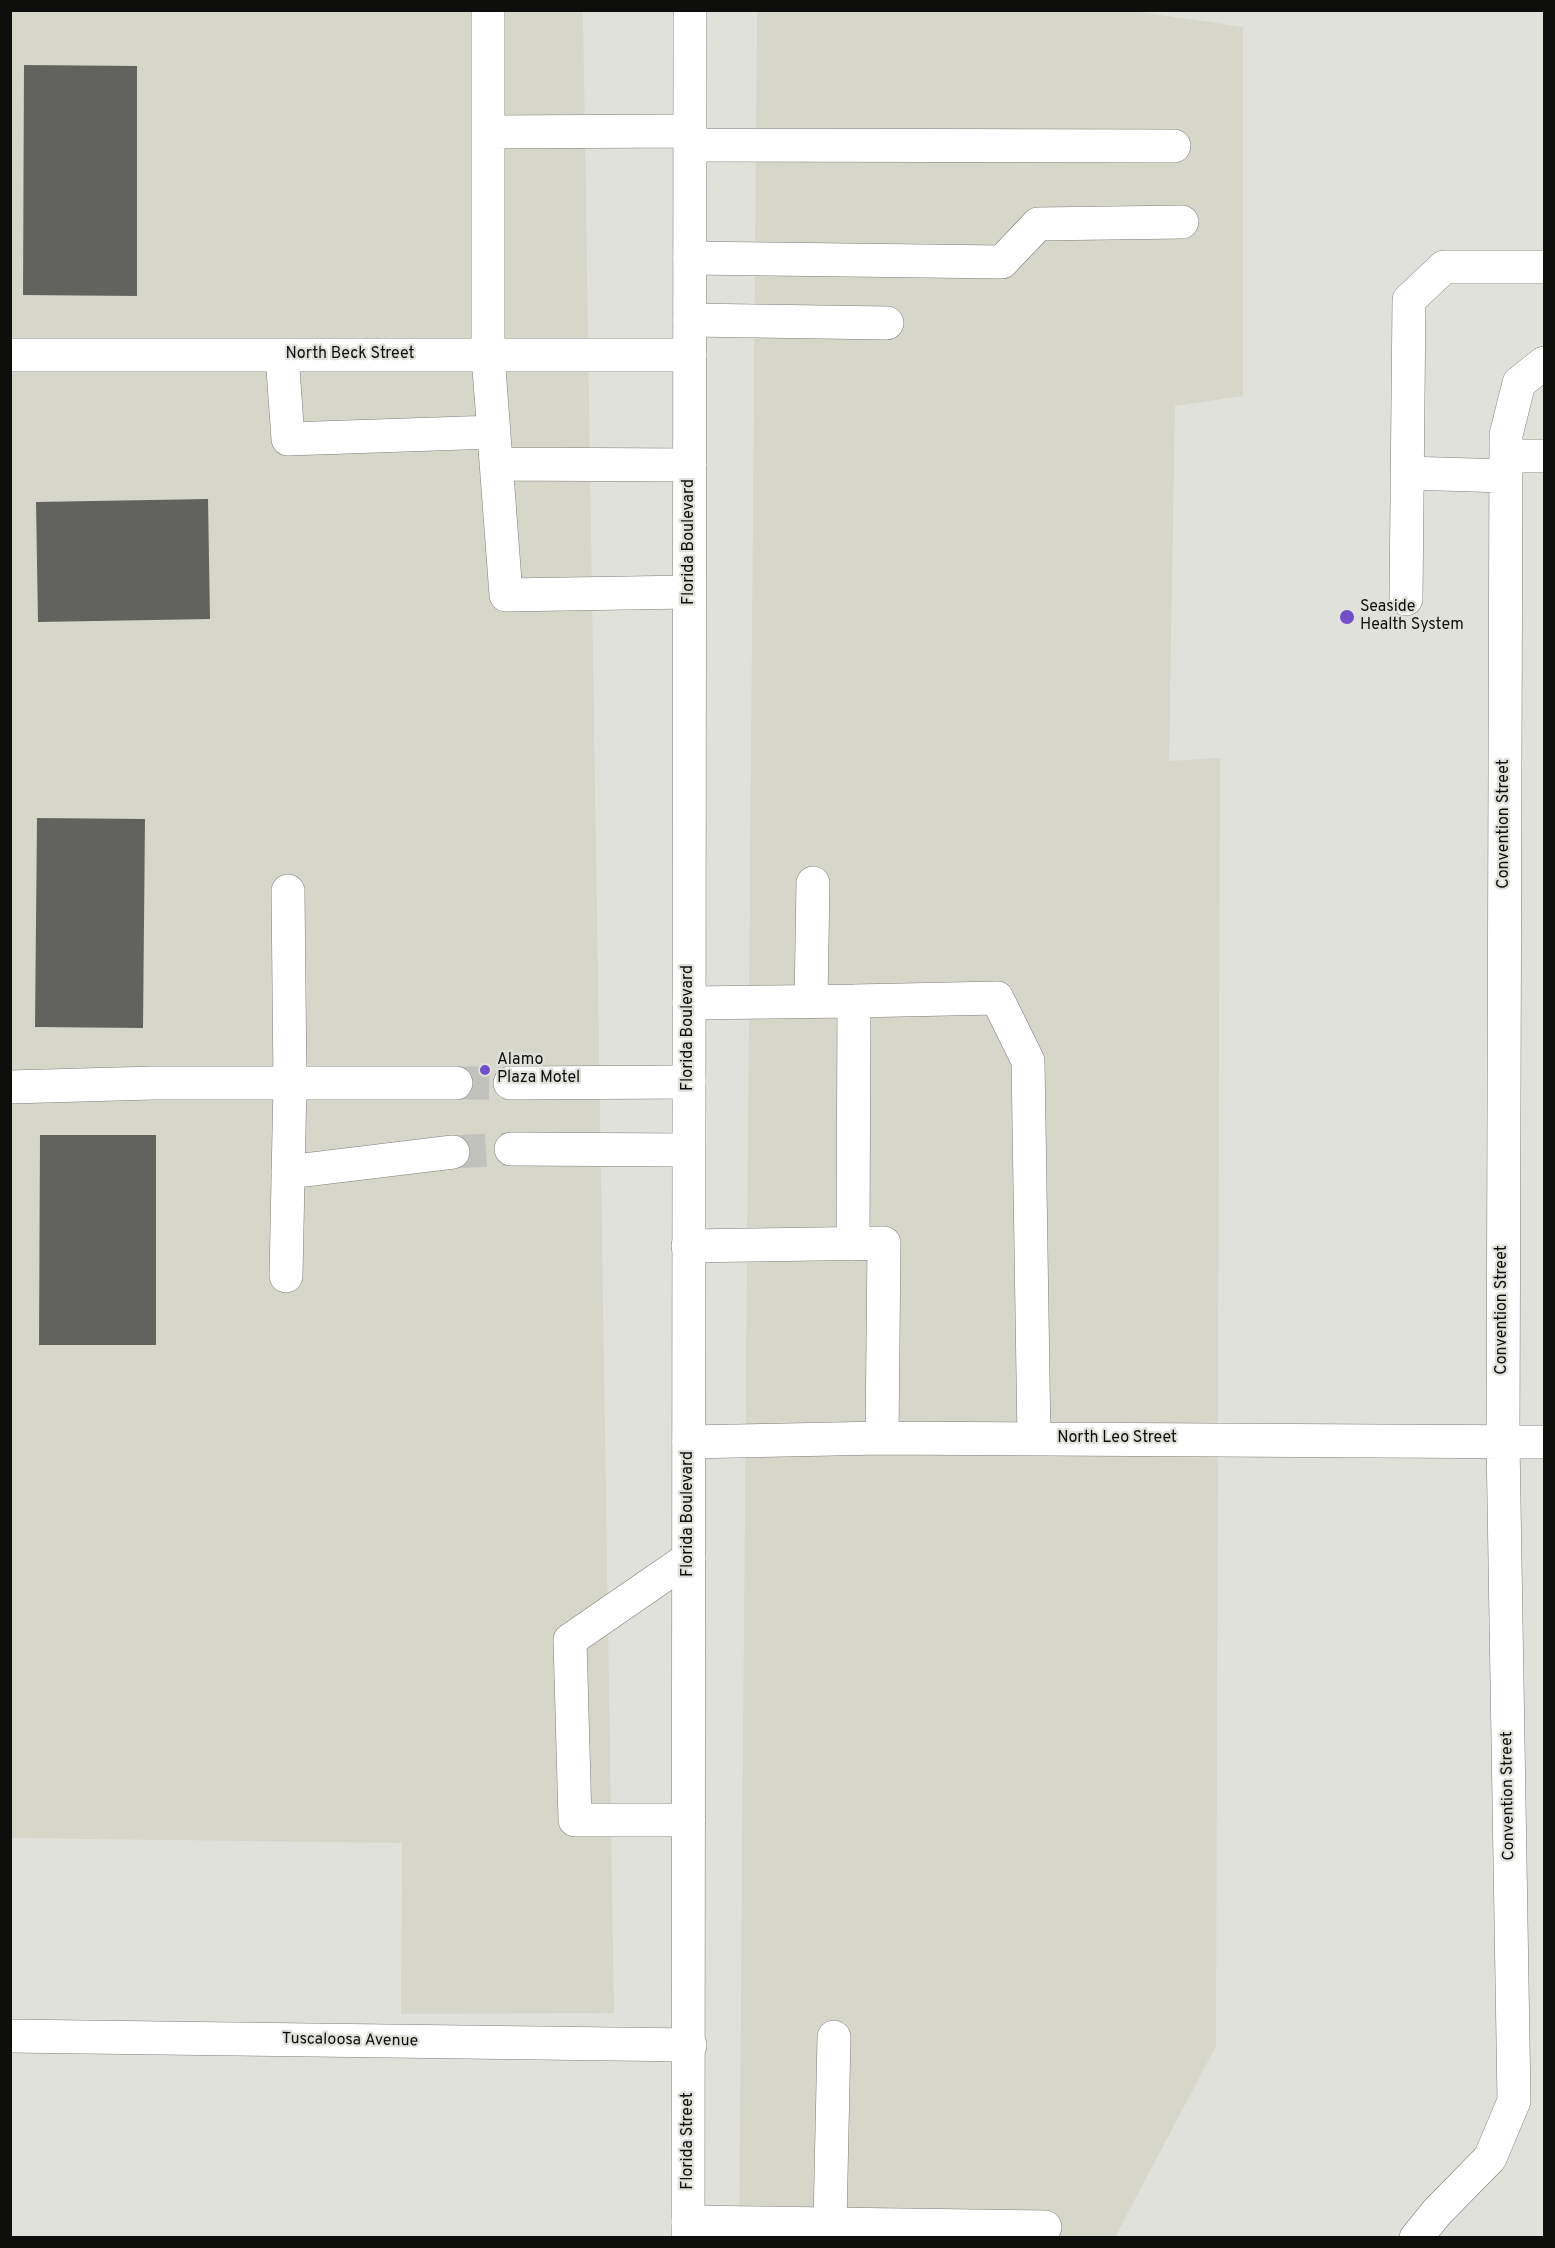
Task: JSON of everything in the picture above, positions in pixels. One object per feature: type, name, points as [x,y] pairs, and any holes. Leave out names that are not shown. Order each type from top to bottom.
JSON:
[{"type":"street","points":[[488,10],[488,355],[506,595],[689,592]]},
{"type":"street","name":"Florida Boulevard","points":[[690,10],[688,1150],[690,2045]]},
{"type":"street","points":[[488,132],[690,138],[1174,146]]},
{"type":"street","points":[[690,258],[1002,262],[1038,224],[1182,222]]},
{"type":"street","points":[[1406,599],[1409,300],[1444,267],[1545,267]]},
{"type":"street","points":[[690,320],[887,322]]},
{"type":"street","name":"North Beck Street","points":[[10,355],[690,355]]},
{"type":"street","points":[[282,355],[288,438],[494,432]]},
{"type":"street","name":"Convention Street","points":[[1416,2238],[1437,2212],[1490,2158],[1514,2102],[1503,1441],[1506,435],[1519,383],[1545,363]]},
{"type":"street","points":[[1407,473],[1506,466],[1545,456]]},
{"type":"street","points":[[496,464],[690,465]]},
{"type":"street","points":[[811,1001],[813,883]]},
{"type":"street","points":[[286,1276],[290,1083],[288,891]]},
{"type":"street","points":[[689,1003],[997,998],[1028,1061],[1034,1439]]},
{"type":"street","points":[[852,1244],[854,1001]]},
{"type":"street","points":[[510,1083],[689,1082]]},
{"type":"street","points":[[10,1087],[154,1083],[456,1083]]},
{"type":"street","points":[[511,1149],[688,1150]]},
{"type":"street","points":[[288,1172],[453,1152]]},
{"type":"street","points":[[688,1246],[884,1243],[882,1438]]},
{"type":"street","name":"North Leo Street","points":[[689,1442],[882,1438],[1545,1442]]},
{"type":"street","points":[[689,1558],[570,1641],[575,1820],[689,1820]]},
{"type":"street","name":"Tuscaloosa Avenue","points":[[10,2036],[690,2045]]},
{"type":"street","points":[[830,2223],[834,2037]]},
{"type":"street","name":"Florida Street","points":[[688,2230],[690,2045]]},
{"type":"street","points":[[688,2230],[830,2223],[1045,2227]]},
{"type":"shaded area","points":[[1127,10],[1243,27],[1243,396],[1175,406],[1169,761],[1220,758],[1216,2046],[1115,2237],[739,2238],[757,11]]},
{"type":"shaded area","points":[[11,11],[583,11],[614,2013],[401,2014],[402,1843],[11,1838]]},
{"type":"building","points":[[24,65],[137,66],[137,296],[23,295]]},
{"type":"building","points":[[208,499],[210,619],[38,622],[36,502]]},
{"type":"building","points":[[37,818],[145,819],[143,1028],[35,1027]]},
{"type":"building","points":[[40,1135],[156,1135],[156,1345],[39,1345]]},
{"type":"tunnel","points":[[456,1083],[510,1083]]},
{"type":"tunnel","points":[[453,1152],[511,1149]]},
{"type":"place","name":"Seaside Health System","points":[[1347,617]]},
{"type":"place","name":"Alamo Plaza Motel","points":[[485,1070]]}]
